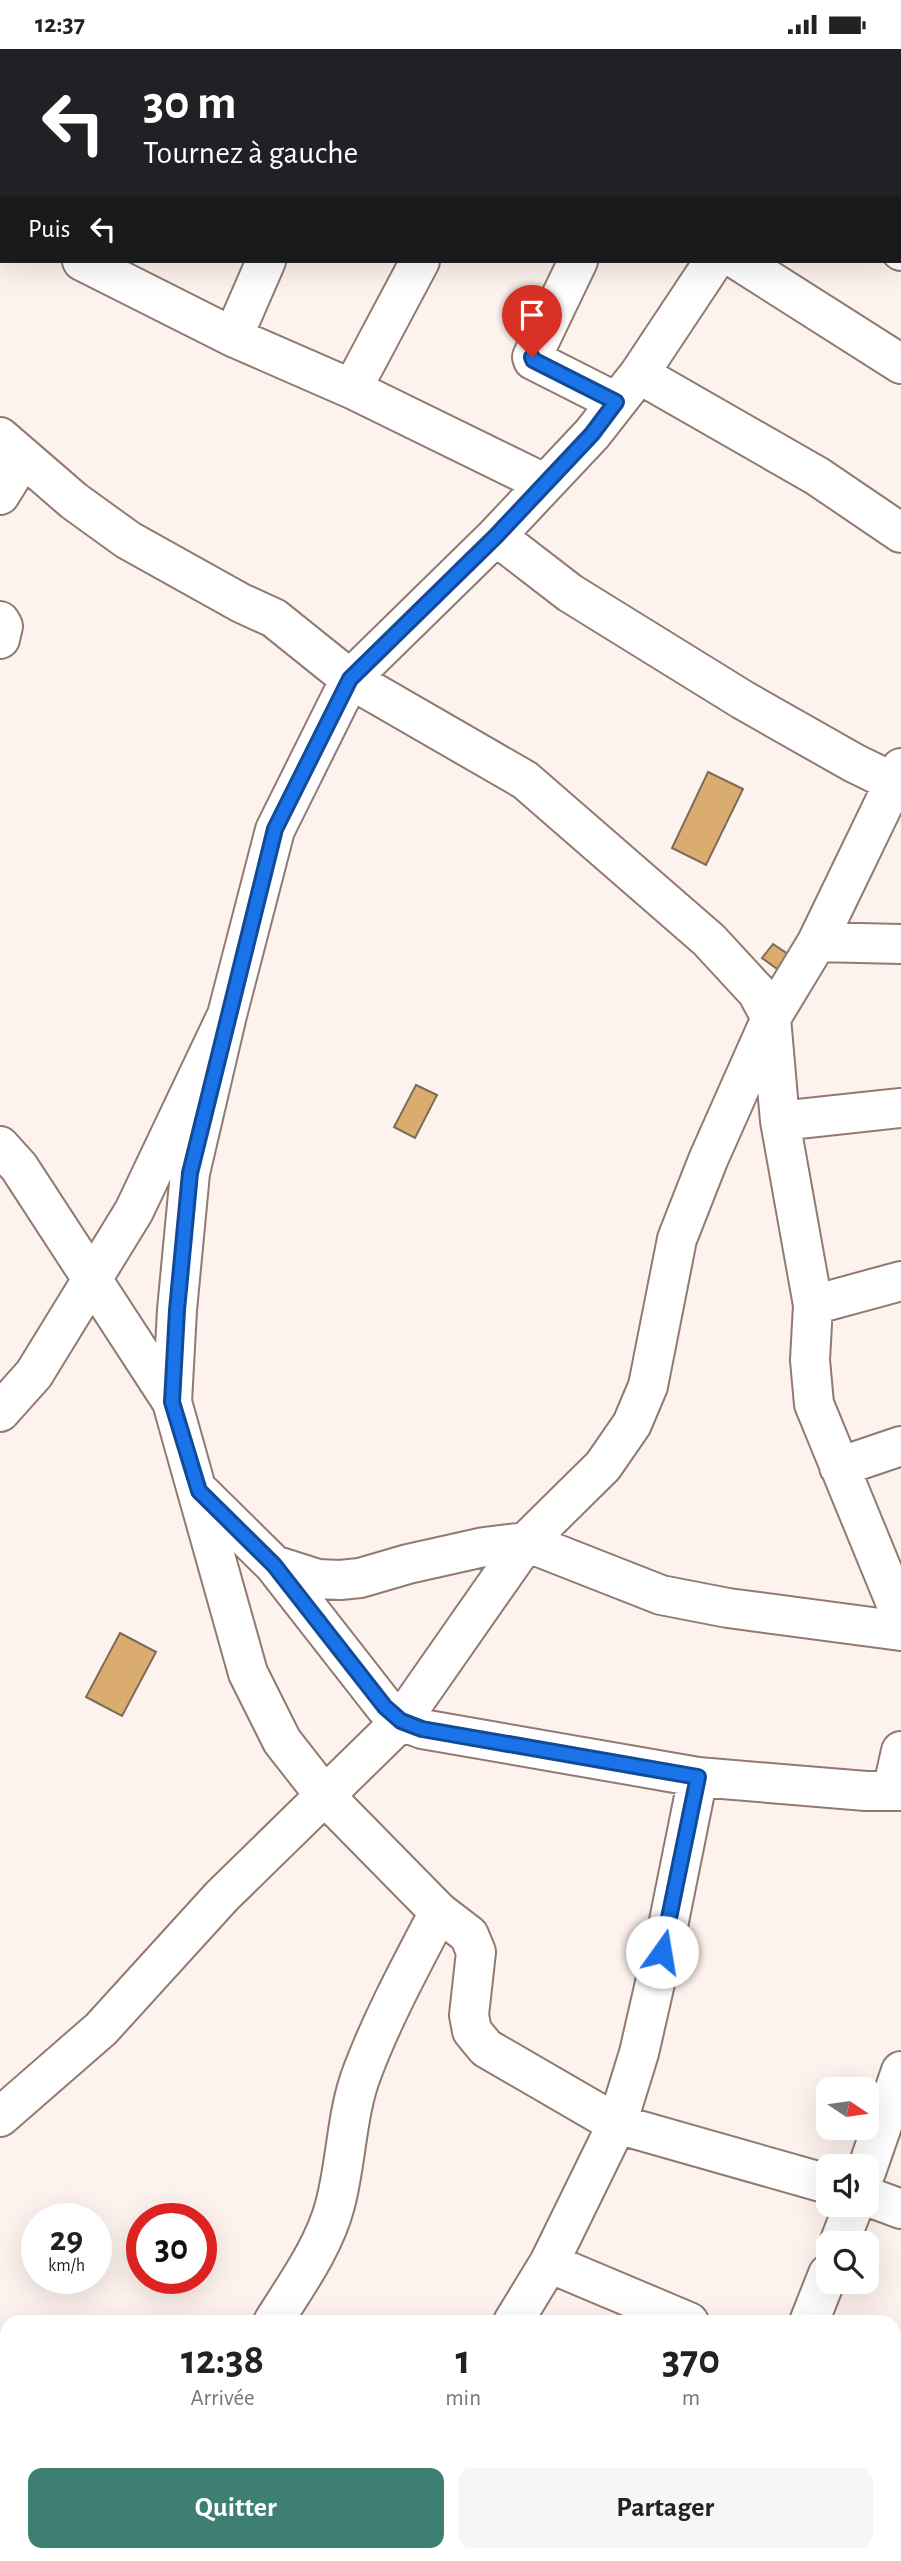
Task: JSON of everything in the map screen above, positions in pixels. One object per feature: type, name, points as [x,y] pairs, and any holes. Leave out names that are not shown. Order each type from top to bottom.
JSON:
[{"type":"street","points":[[86,263],[233,337],[352,389],[544,483]]},
{"type":"street","points":[[233,337],[265,263]]},
{"type":"street","points":[[352,389],[419,263]]},
{"type":"street","points":[[577,263],[532,357],[533,360],[627,388],[817,475],[901,533]]},
{"type":"street","points":[[172,1402],[177,1310],[190,1173],[275,829],[350,679],[496,536],[592,434],[713,263]]},
{"type":"street","points":[[741,263],[901,364]]},
{"type":"street","points":[[0,495],[12,447],[74,502],[128,540],[241,603],[274,618],[350,679],[525,780],[709,940],[757,992],[771,1018],[780,1121],[813,1305],[810,1360],[814,1404],[901,1616]]},
{"type":"street","points":[[0,2117],[101,2029],[222,1896],[401,1721],[526,1542],[603,1466],[632,1424],[648,1386],[677,1239],[708,1160],[771,1018],[817,942],[899,779],[854,763],[743,700],[570,593],[496,536]]},
{"type":"street","points":[[0,621],[3,626],[0,639]]},
{"type":"street","points":[[817,942],[901,944]]},
{"type":"street","points":[[0,1412],[34,1374],[134,1211],[227,1015]]},
{"type":"street","points":[[780,1121],[901,1108]]},
{"type":"street","points":[[0,1146],[19,1167],[172,1402],[248,1673],[282,1741],[325,1796],[439,1912],[469,1935],[476,1952],[469,2015],[472,2031],[486,2048],[617,2124],[816,2181]]},
{"type":"street","points":[[813,1305],[901,1281]]},
{"type":"street","points":[[839,1467],[901,1446]]},
{"type":"street","points":[[199,1491],[274,1565],[385,1707],[401,1721],[422,1729],[698,1777],[896,1791],[901,1751]]},
{"type":"street","points":[[274,1565],[318,1579],[340,1580],[360,1578],[484,1547],[526,1542],[661,1595],[728,1608],[901,1631]]},
{"type":"street","points":[[517,2315],[549,2263],[617,2124],[642,2040],[698,1777]]},
{"type":"street","points":[[278,2315],[320,2244],[335,2206],[349,2114],[362,2071],[400,1986],[439,1912]]},
{"type":"street","points":[[872,2154],[901,2071]]},
{"type":"street","points":[[879,2201],[901,2209]]},
{"type":"street","points":[[549,2263],[672,2315]]},
{"type":"street","points":[[812,2315],[820,2294]]},
{"type":"building","points":[[708,772],[743,789],[706,865],[672,848]]},
{"type":"building","points":[[773,944],[791,956],[780,971],[762,958]]},
{"type":"building","points":[[416,1085],[437,1095],[415,1138],[394,1127]]},
{"type":"building","points":[[120,1633],[156,1652],[122,1716],[86,1697]]},
{"type":"route","points":[[532,357],[533,360],[616,402],[592,434],[496,536],[350,679],[275,829],[190,1173],[177,1310],[172,1402],[199,1491],[274,1565],[385,1707],[401,1721],[422,1729],[498,1744],[698,1777],[662,1952]]}]
